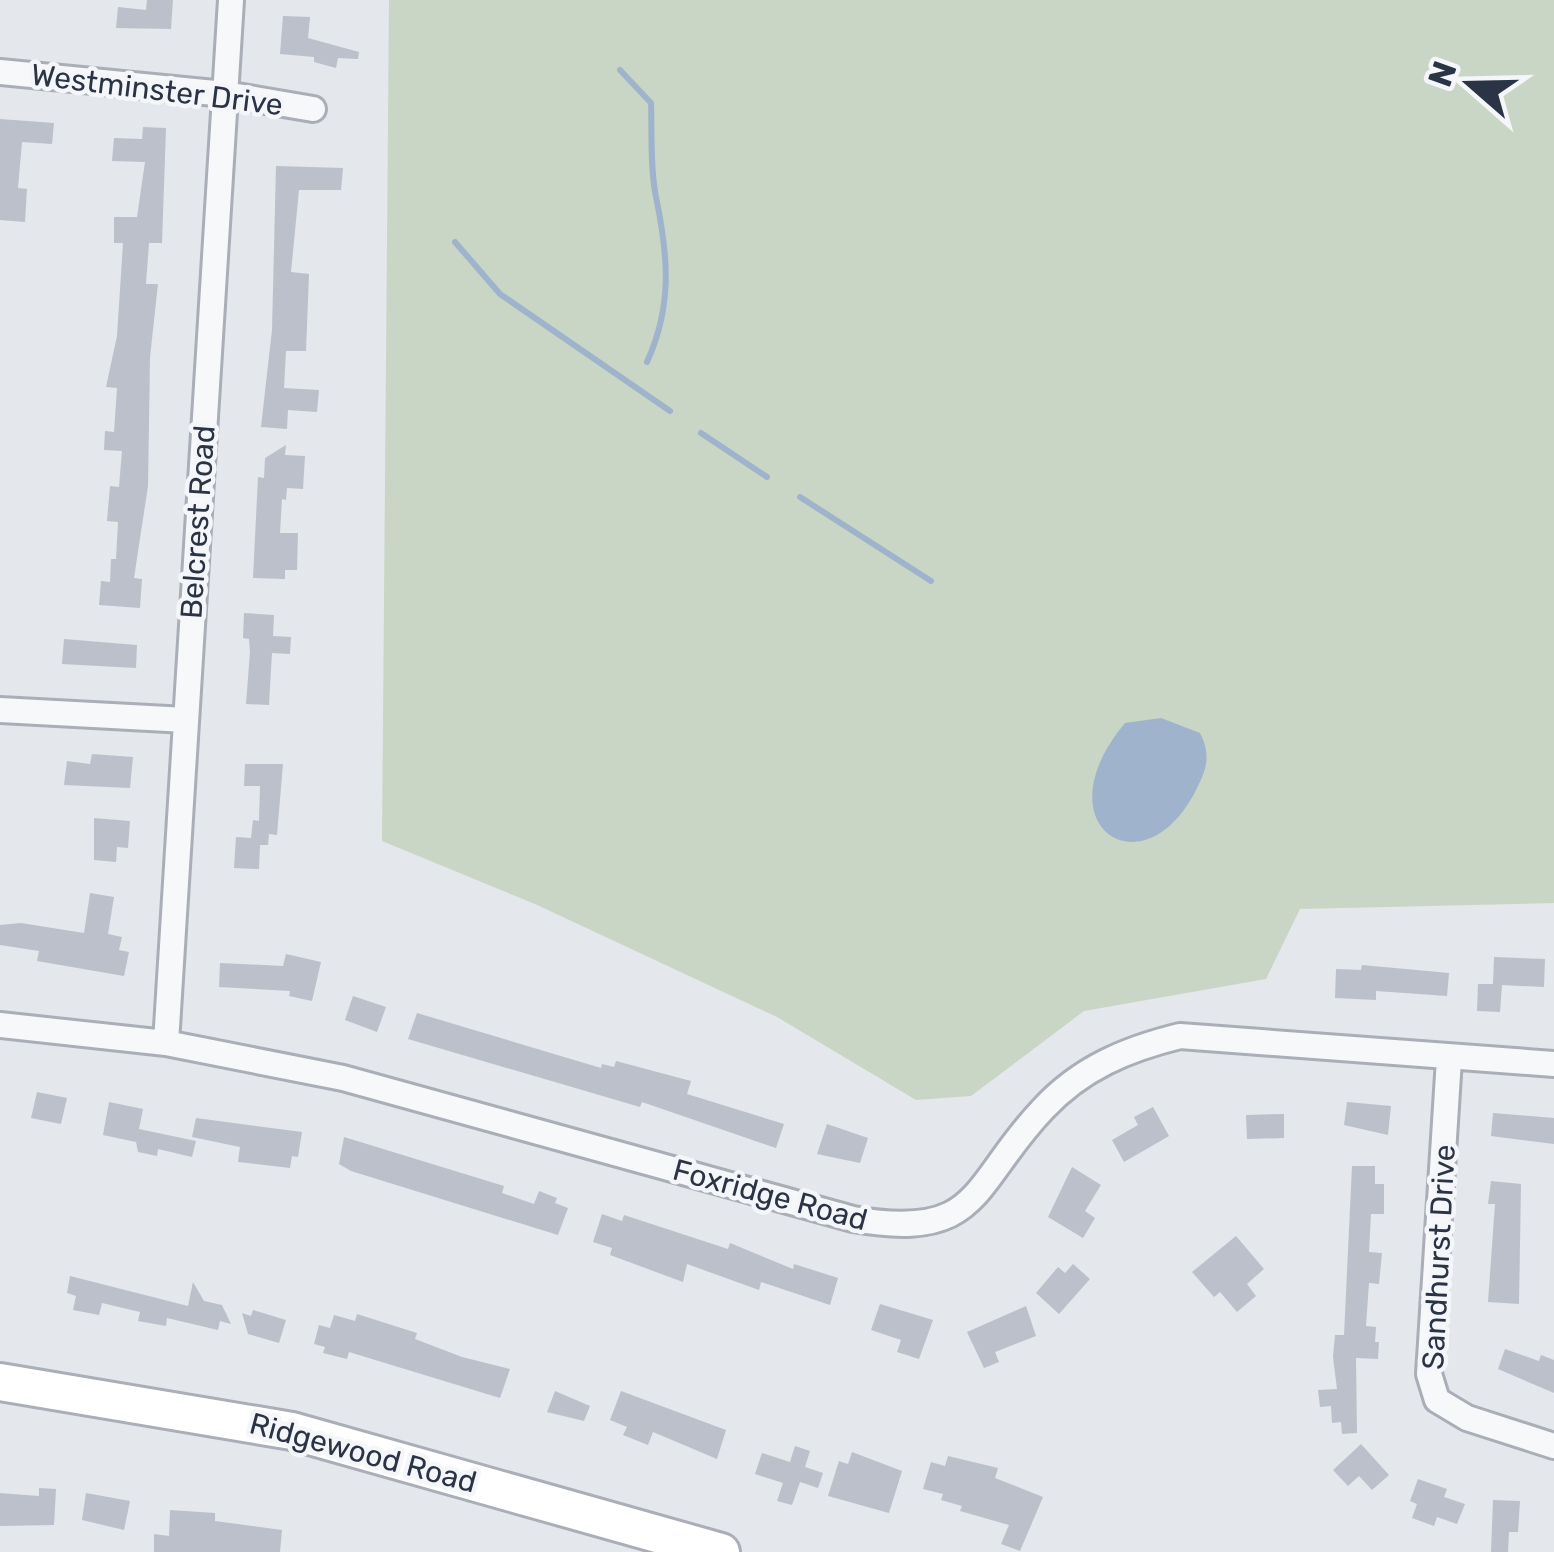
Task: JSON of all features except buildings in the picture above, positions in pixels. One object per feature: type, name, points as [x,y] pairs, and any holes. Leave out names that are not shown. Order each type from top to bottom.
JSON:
[{"type":"main road","name":"Ridgewood Road","points":[[0,1382],[292,1431],[721,1552]]},
{"type":"street","name":"Belcrest Road","points":[[166,1043],[231,0]]},
{"type":"street","name":"Westminster Drive","points":[[0,72],[224,94],[313,110]]},
{"type":"street","points":[[0,710],[186,720]]},
{"type":"street","name":"Foxridge Road","points":[[0,1025],[166,1043],[343,1078],[854,1219],[901,1227],[944,1220],[972,1203],[1042,1109],[1080,1076],[1132,1048],[1180,1036],[1554,1064]]},
{"type":"street","name":"Sandhurst Drive","points":[[1449,1059],[1430,1374],[1437,1400],[1467,1418],[1554,1446]]},
{"type":"green space","points":[[389,0],[1554,0],[1554,903],[1300,909],[1266,979],[1084,1011],[971,1096],[916,1100],[777,1017],[535,904],[382,841]]},
{"type":"water","points":[[1161,718],[1200,733],[1206,766],[1176,819],[1152,837],[1129,842],[1109,835],[1096,818],[1092,792],[1101,760],[1125,723]]},
{"type":"waterway","points":[[620,70],[651,103],[653,174],[666,280],[661,320],[647,362]]},
{"type":"waterway","points":[[455,242],[500,294],[670,411]]},
{"type":"waterway","points":[[701,433],[767,477]]},
{"type":"waterway","points":[[800,497],[931,581]]}]
